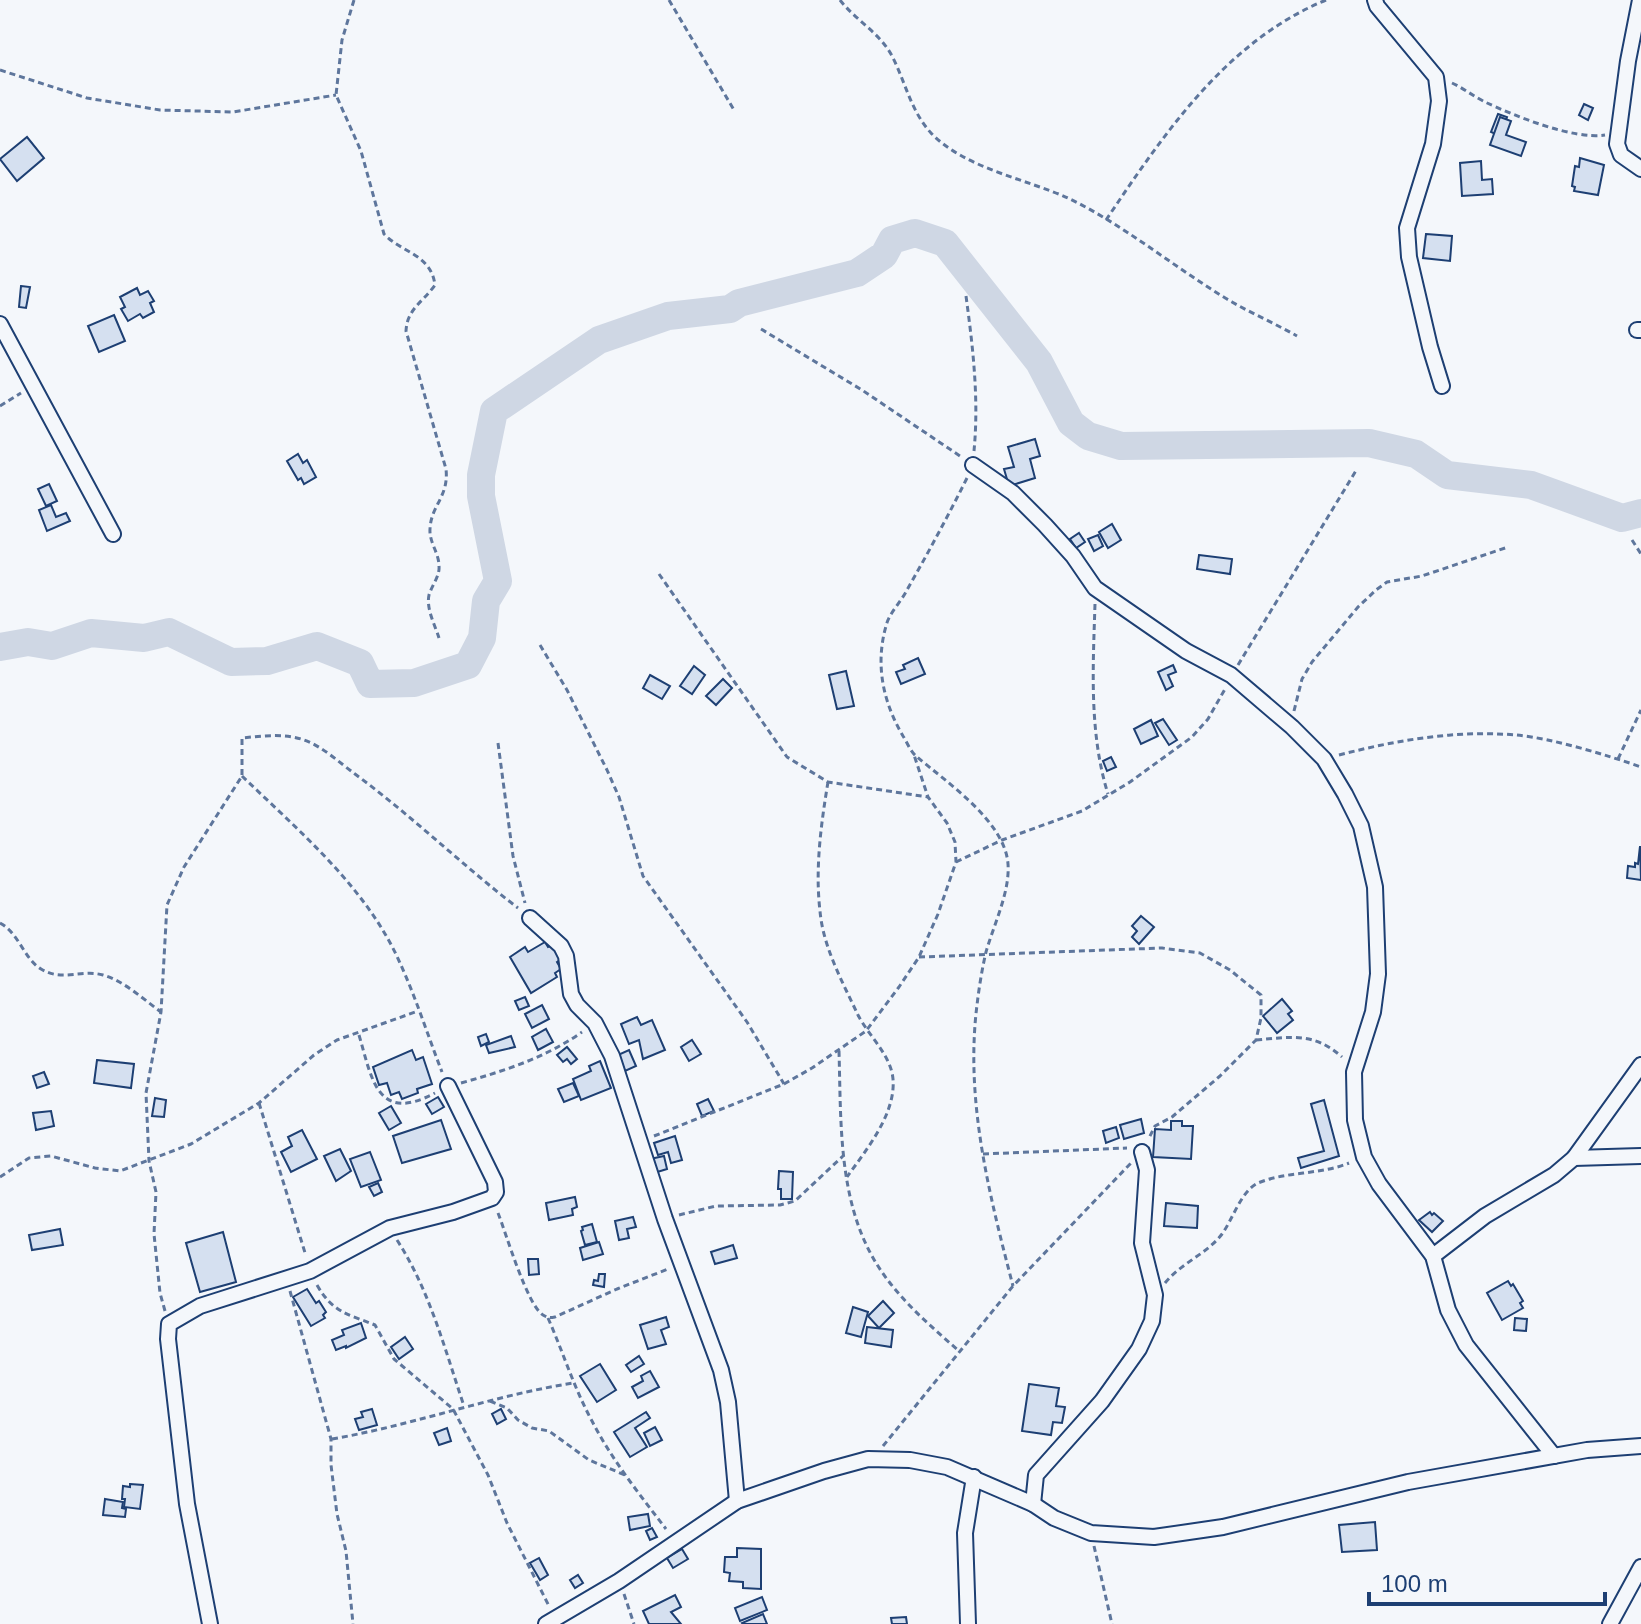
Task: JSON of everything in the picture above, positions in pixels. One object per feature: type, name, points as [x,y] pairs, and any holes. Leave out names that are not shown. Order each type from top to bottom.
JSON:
[{"type":"street","points":[[1375,0],[1436,77],[1439,101],[1433,144],[1407,228],[1409,257],[1442,386]]},
{"type":"street","points":[[1640,0],[1625,75],[1617,144],[1621,155],[1641,169]]},
{"type":"street","points":[[0,324],[113,534]]},
{"type":"street","points":[[973,465],[1013,493],[1034,514],[1073,556],[1095,588],[1186,651],[1231,675],[1324,759],[1361,826],[1375,887],[1378,974],[1373,1012],[1354,1072],[1355,1120],[1364,1157],[1379,1184],[1433,1256],[1448,1310],[1466,1345],[1554,1456]]},
{"type":"street","points":[[530,918],[561,946],[566,956],[571,994],[595,1023],[612,1056],[665,1219],[721,1370],[728,1402],[737,1501]]},
{"type":"street","points":[[1433,1256],[1485,1216],[1530,1192],[1574,1158],[1641,1065]]},
{"type":"street","points":[[210,1624],[187,1504],[168,1339],[169,1324],[176,1317],[200,1306],[310,1271],[390,1228],[453,1212],[492,1198],[496,1192],[495,1182],[448,1086]]},
{"type":"street","points":[[1033,1504],[1036,1475],[1102,1401],[1139,1349],[1152,1321],[1155,1295],[1142,1243],[1147,1170],[1142,1152]]},
{"type":"street","points":[[1574,1158],[1641,1156]]},
{"type":"street","points":[[551,1621],[619,1581],[737,1501],[868,1459],[910,1460],[947,1467],[1091,1533],[1154,1537],[1223,1527],[1408,1482],[1587,1450],[1641,1446]]},
{"type":"street","points":[[968,1624],[965,1533],[974,1477]]},
{"type":"street","points":[[1610,1624],[1641,1567]]},
{"type":"path","points":[[354,0],[342,40],[336,95],[361,151],[384,234],[392,243],[423,259],[433,273],[435,285],[406,319],[406,331],[446,469],[444,494],[433,514],[430,530],[440,569],[428,605],[439,638]]},
{"type":"path","points":[[669,0],[734,110]]},
{"type":"path","points":[[840,0],[873,31],[892,56],[909,101],[932,133],[955,151],[1066,198],[1106,220],[1232,302],[1297,336]]},
{"type":"path","points":[[1106,220],[1169,128],[1230,63],[1269,31],[1326,0]]},
{"type":"path","points":[[0,70],[87,98],[160,110],[233,112],[336,95]]},
{"type":"path","points":[[1436,77],[1492,105],[1580,135],[1594,137],[1620,130]]},
{"type":"path","points":[[639,1141],[784,1084],[866,1031],[919,957],[938,914],[956,862],[955,842],[947,823],[928,797],[914,755],[894,720],[882,684],[880,653],[887,622],[948,516],[973,465],[978,412],[966,296]]},
{"type":"path","points":[[761,329],[862,390],[973,465]]},
{"type":"path","points":[[0,406],[34,385]]},
{"type":"path","points":[[956,862],[1002,840],[1082,811],[1165,759],[1192,737],[1220,701],[1231,675],[1357,469]]},
{"type":"path","points":[[1632,540],[1641,554]]},
{"type":"path","points":[[1292,727],[1296,697],[1312,662],[1376,590],[1387,582],[1422,576],[1508,547]]},
{"type":"path","points":[[659,574],[787,757],[828,782],[928,797]]},
{"type":"path","points":[[1095,588],[1094,721],[1100,769],[1108,794]]},
{"type":"path","points":[[540,645],[581,715],[607,770],[619,797],[643,876],[739,1010],[784,1084]]},
{"type":"path","points":[[1618,759],[1641,710]]},
{"type":"path","points":[[1324,759],[1387,742],[1473,733],[1520,735],[1641,767]]},
{"type":"path","points":[[169,1324],[160,1293],[154,1234],[156,1192],[149,1161],[146,1093],[161,1012],[167,905],[184,867],[242,776],[242,738],[272,736],[304,740],[325,752],[404,810],[460,863],[530,918]]},
{"type":"path","points":[[498,743],[513,856],[530,918]]},
{"type":"path","points":[[914,755],[929,764],[957,790],[1002,840],[1008,863],[1006,884],[985,955],[972,1053],[983,1154],[993,1209],[1013,1286]]},
{"type":"path","points":[[242,776],[325,855],[371,913],[400,961],[448,1086]]},
{"type":"path","points":[[828,782],[819,875],[820,914],[835,966],[866,1031],[891,1068],[894,1081],[886,1114],[847,1177]]},
{"type":"path","points":[[0,923],[10,929],[38,968],[54,975],[88,972],[104,975],[124,985],[161,1012]]},
{"type":"path","points":[[868,1459],[891,1438],[1013,1286],[1142,1152],[1155,1126],[1172,1117],[1256,1040],[1261,1018],[1261,995],[1230,970],[1200,953],[1162,948],[919,957]]},
{"type":"path","points":[[0,1177],[29,1158],[51,1156],[120,1171],[149,1161],[191,1144],[259,1103],[314,1055],[337,1040],[418,1011]]},
{"type":"path","points":[[358,1033],[377,1091],[393,1103],[410,1103],[448,1086],[530,1061],[564,1044],[595,1023]]},
{"type":"path","points":[[1256,1040],[1310,1038],[1332,1048],[1354,1072]]},
{"type":"path","points":[[839,1051],[843,1156],[858,1224],[872,1257],[920,1317],[959,1351]]},
{"type":"path","points":[[259,1103],[310,1271],[319,1289],[332,1306],[344,1314],[375,1325],[394,1359],[453,1409],[488,1475],[551,1621]]},
{"type":"path","points":[[983,1154],[1117,1148],[1142,1152]]},
{"type":"path","points":[[665,1219],[716,1206],[780,1205],[795,1201],[843,1156]]},
{"type":"path","points":[[1155,1295],[1174,1273],[1215,1242],[1250,1188],[1279,1176],[1338,1168],[1364,1157]]},
{"type":"path","points":[[492,1198],[522,1279],[536,1309],[548,1318],[573,1383],[593,1423],[625,1475],[676,1542]]},
{"type":"path","points":[[390,1228],[425,1290],[464,1406]]},
{"type":"path","points":[[548,1318],[683,1264]]},
{"type":"path","points":[[286,1280],[331,1439],[332,1477],[346,1551],[353,1624]]},
{"type":"path","points":[[331,1439],[573,1383]]},
{"type":"path","points":[[489,1401],[507,1408],[525,1424],[553,1434],[589,1460],[625,1475]]},
{"type":"path","points":[[1091,1533],[1112,1624]]},
{"type":"path","points":[[619,1581],[634,1624]]},
{"type":"building","points":[[1584,104],[1593,108],[1588,120],[1579,115]]},
{"type":"building","points":[[1498,114],[1507,117],[1500,136],[1491,132]]},
{"type":"building","points":[[1500,117],[1511,121],[1506,135],[1526,142],[1521,156],[1490,145]]},
{"type":"building","points":[[27,137],[44,158],[17,181],[0,159]]},
{"type":"building","points":[[1580,158],[1604,165],[1598,195],[1574,191],[1575,166],[1579,167]]},
{"type":"building","points":[[1481,161],[1482,180],[1492,179],[1493,194],[1462,196],[1460,163]]},
{"type":"building","points":[[1426,234],[1452,236],[1450,261],[1423,258]]},
{"type":"building","points":[[21,286],[30,287],[26,308],[19,307]]},
{"type":"building","points":[[137,288],[140,295],[148,291],[154,301],[150,303],[154,312],[143,318],[140,314],[128,321],[121,309],[125,307],[120,297]]},
{"type":"building","points":[[114,315],[125,341],[99,352],[88,326]]},
{"type":"building","points":[[1035,439],[1040,456],[1030,459],[1035,478],[1009,486],[1004,469],[1014,467],[1008,447]]},
{"type":"building","points":[[298,454],[303,463],[307,460],[316,477],[304,484],[301,478],[298,480],[287,461]]},
{"type":"building","points":[[49,484],[57,501],[46,506],[38,489]]},
{"type":"building","points":[[51,505],[56,517],[66,513],[70,521],[47,531],[39,510]]},
{"type":"building","points":[[1112,524],[1121,540],[1108,548],[1099,532]]},
{"type":"building","points":[[1079,533],[1085,542],[1076,548],[1070,539]]},
{"type":"building","points":[[1098,535],[1103,546],[1094,551],[1088,539]]},
{"type":"building","points":[[1199,555],[1232,559],[1230,574],[1197,569]]},
{"type":"building","points":[[918,658],[925,674],[901,684],[896,672]]},
{"type":"building","points":[[1173,665],[1176,672],[1168,675],[1173,686],[1166,690],[1158,672]]},
{"type":"building","points":[[694,666],[705,675],[692,694],[680,686]]},
{"type":"building","points":[[846,671],[854,706],[837,709],[829,675]]},
{"type":"building","points":[[650,675],[670,686],[662,699],[643,688]]},
{"type":"building","points":[[723,679],[732,688],[716,705],[706,696]]},
{"type":"building","points":[[1163,719],[1177,740],[1169,745],[1155,723]]},
{"type":"building","points":[[1151,720],[1158,736],[1141,744],[1134,729]]},
{"type":"building","points":[[1111,757],[1116,767],[1107,771],[1103,761]]},
{"type":"building","points":[[1640,846],[1641,880],[1627,878],[1628,866],[1638,864]]},
{"type":"building","points":[[1141,916],[1154,927],[1139,944],[1132,937],[1137,931],[1132,926]]},
{"type":"building","points":[[545,942],[548,947],[552,945],[561,969],[555,973],[557,977],[531,993],[510,957],[525,947],[528,952]]},
{"type":"building","points":[[525,997],[529,1006],[519,1010],[515,1001]]},
{"type":"building","points":[[1282,999],[1292,1011],[1288,1014],[1293,1020],[1277,1033],[1263,1016]]},
{"type":"building","points":[[542,1005],[549,1019],[532,1028],[525,1014]]},
{"type":"building","points":[[637,1017],[641,1025],[652,1020],[665,1050],[643,1059],[639,1040],[629,1044],[621,1024]]},
{"type":"building","points":[[546,1029],[553,1042],[538,1050],[532,1037]]},
{"type":"building","points":[[486,1034],[489,1042],[481,1046],[478,1037]]},
{"type":"building","points":[[511,1036],[515,1047],[489,1053],[486,1045]]},
{"type":"building","points":[[692,1040],[701,1054],[689,1061],[681,1047]]},
{"type":"building","points":[[567,1047],[577,1059],[571,1064],[567,1059],[563,1062],[557,1055]]},
{"type":"building","points":[[412,1050],[416,1060],[423,1057],[432,1084],[402,1099],[399,1092],[391,1095],[387,1083],[379,1085],[373,1067]]},
{"type":"building","points":[[629,1050],[636,1066],[625,1071],[618,1055]]},
{"type":"building","points":[[97,1060],[134,1064],[131,1088],[94,1083]]},
{"type":"building","points":[[600,1061],[611,1088],[581,1100],[573,1079],[591,1071],[589,1066]]},
{"type":"building","points":[[44,1072],[49,1084],[37,1088],[33,1076]]},
{"type":"building","points":[[573,1083],[579,1096],[564,1102],[558,1089]]},
{"type":"building","points":[[438,1097],[444,1107],[432,1114],[426,1104]]},
{"type":"building","points":[[155,1098],[166,1100],[164,1117],[152,1116]]},
{"type":"building","points":[[708,1099],[714,1111],[702,1116],[697,1104]]},
{"type":"building","points":[[1324,1100],[1339,1156],[1301,1168],[1298,1158],[1324,1151],[1311,1104]]},
{"type":"building","points":[[391,1106],[401,1123],[389,1130],[379,1113]]},
{"type":"building","points":[[51,1111],[54,1126],[36,1130],[33,1113]]},
{"type":"building","points":[[1141,1119],[1144,1133],[1124,1139],[1120,1125]]},
{"type":"building","points":[[441,1120],[451,1149],[402,1163],[393,1136]]},
{"type":"building","points":[[1171,1121],[1182,1121],[1182,1126],[1193,1126],[1191,1159],[1153,1157],[1155,1129],[1171,1130]]},
{"type":"building","points":[[1116,1127],[1119,1138],[1106,1143],[1103,1131]]},
{"type":"building","points":[[302,1130],[317,1159],[291,1172],[281,1152],[292,1146],[288,1137]]},
{"type":"building","points":[[675,1136],[682,1160],[671,1163],[668,1152],[658,1155],[654,1143]]},
{"type":"building","points":[[340,1149],[351,1171],[336,1181],[324,1156]]},
{"type":"building","points":[[370,1152],[381,1180],[361,1187],[350,1159]]},
{"type":"building","points":[[664,1156],[667,1169],[654,1173],[650,1159]]},
{"type":"building","points":[[779,1171],[793,1172],[792,1199],[781,1199]]},
{"type":"building","points":[[378,1183],[382,1192],[374,1196],[369,1187]]},
{"type":"building","points":[[575,1197],[577,1207],[572,1209],[573,1215],[549,1220],[546,1203]]},
{"type":"building","points":[[1166,1203],[1198,1206],[1197,1228],[1164,1226]]},
{"type":"building","points":[[1430,1212],[1443,1221],[1432,1232],[1419,1220]]},
{"type":"building","points":[[633,1217],[636,1227],[627,1229],[629,1238],[619,1240],[615,1221]]},
{"type":"building","points":[[592,1224],[597,1242],[585,1245],[582,1227]]},
{"type":"building","points":[[60,1229],[63,1245],[32,1250],[29,1235]]},
{"type":"building","points":[[223,1232],[236,1282],[200,1292],[186,1243]]},
{"type":"building","points":[[599,1242],[603,1254],[583,1260],[580,1248]]},
{"type":"building","points":[[733,1245],[737,1258],[715,1264],[711,1252]]},
{"type":"building","points":[[528,1259],[538,1259],[539,1274],[529,1275]]},
{"type":"building","points":[[599,1274],[605,1274],[604,1287],[593,1285],[594,1280],[598,1281]]},
{"type":"building","points":[[1508,1281],[1523,1301],[1520,1303],[1523,1308],[1502,1320],[1487,1293]]},
{"type":"building","points":[[307,1289],[326,1312],[323,1315],[325,1318],[311,1326],[293,1297]]},
{"type":"building","points":[[883,1301],[894,1313],[879,1328],[868,1316]]},
{"type":"building","points":[[853,1307],[868,1312],[861,1337],[846,1333]]},
{"type":"building","points":[[666,1317],[669,1327],[661,1330],[666,1344],[648,1349],[640,1325]]},
{"type":"building","points":[[1515,1318],[1527,1319],[1526,1331],[1514,1330]]},
{"type":"building","points":[[361,1323],[366,1338],[336,1350],[332,1340],[344,1335],[342,1330]]},
{"type":"building","points":[[867,1327],[893,1330],[891,1347],[865,1343]]},
{"type":"building","points":[[405,1337],[413,1349],[399,1359],[391,1347]]},
{"type":"building","points":[[639,1356],[644,1364],[631,1372],[626,1365]]},
{"type":"building","points":[[600,1364],[616,1390],[597,1402],[580,1376]]},
{"type":"building","points":[[650,1371],[659,1387],[638,1398],[632,1387],[643,1381],[641,1376]]},
{"type":"building","points":[[1029,1384],[1059,1388],[1056,1406],[1065,1407],[1062,1423],[1053,1422],[1051,1435],[1022,1431]]},
{"type":"building","points":[[372,1409],[377,1425],[359,1430],[355,1419],[363,1417],[361,1412]]},
{"type":"building","points":[[501,1409],[506,1419],[497,1424],[492,1414]]},
{"type":"building","points":[[646,1412],[650,1418],[635,1428],[647,1447],[630,1457],[614,1432]]},
{"type":"building","points":[[655,1427],[662,1440],[650,1446],[644,1433]]},
{"type":"building","points":[[447,1428],[451,1441],[439,1445],[434,1433]]},
{"type":"building","points":[[130,1484],[143,1485],[140,1509],[124,1507],[123,1486],[130,1487]]},
{"type":"building","points":[[105,1499],[123,1502],[125,1517],[103,1515]]},
{"type":"building","points":[[648,1514],[650,1526],[630,1530],[628,1517]]},
{"type":"building","points":[[1375,1522],[1377,1550],[1342,1552],[1339,1525]]},
{"type":"building","points":[[652,1528],[657,1537],[650,1540],[646,1531]]},
{"type":"building","points":[[737,1548],[761,1549],[761,1589],[743,1588],[743,1582],[729,1581],[730,1573],[724,1572],[725,1557],[737,1557]]},
{"type":"building","points":[[682,1549],[688,1559],[673,1568],[667,1558]]},
{"type":"building","points":[[539,1558],[548,1575],[540,1580],[530,1563]]},
{"type":"building","points":[[578,1575],[583,1583],[575,1588],[570,1580]]},
{"type":"building","points":[[675,1595],[681,1607],[671,1612],[681,1624],[649,1624],[643,1611]]},
{"type":"building","points":[[762,1597],[767,1610],[740,1621],[735,1608]]},
{"type":"building","points":[[763,1614],[767,1624],[742,1623]]},
{"type":"building","points":[[906,1617],[907,1624],[892,1624],[891,1618]]},
{"type":"waterway","points":[[0,647],[28,642],[52,646],[91,633],[144,638],[169,632],[231,662],[267,661],[317,646],[360,663],[370,684],[414,683],[468,665],[482,638],[486,601],[498,581],[481,496],[481,475],[494,411],[599,340],[668,316],[730,309],[739,303],[857,273],[884,255],[892,240],[915,233],[945,243],[1039,362],[1071,423],[1088,436],[1121,446],[1369,443],[1416,454],[1447,475],[1531,485],[1622,518],[1641,513]]}]
